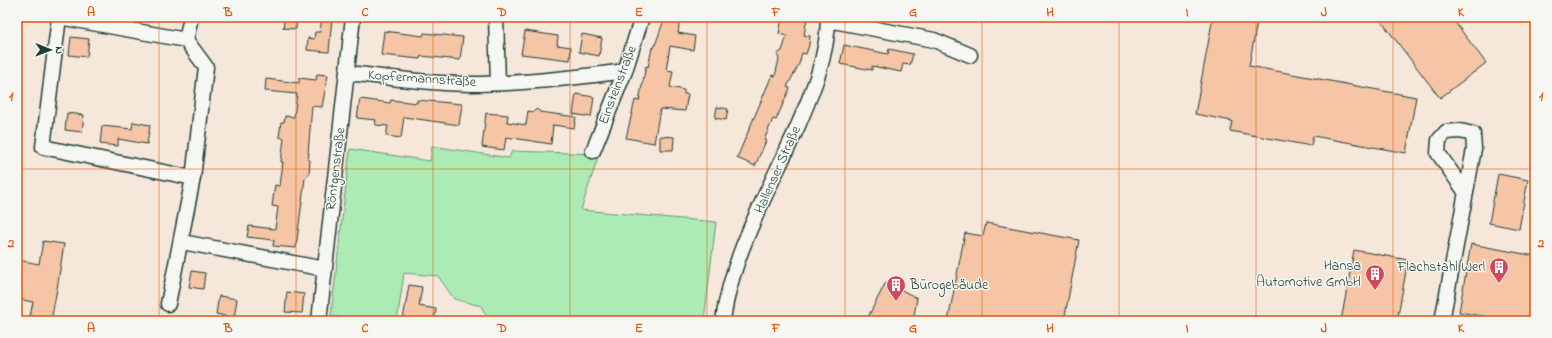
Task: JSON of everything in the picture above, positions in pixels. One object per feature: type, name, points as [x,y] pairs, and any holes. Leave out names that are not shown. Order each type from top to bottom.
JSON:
[{"type":"street","points":[[168,304],[182,242],[193,178],[206,67],[186,40],[59,17],[43,147],[193,178]]},
{"type":"street","points":[[186,40],[191,17]]},
{"type":"street","name":"Röntgenstraße","points":[[319,321],[353,17]]},
{"type":"street","points":[[496,17],[498,83]]},
{"type":"street","name":"Einsteinstraße","points":[[593,151],[625,71],[642,17]]},
{"type":"street","points":[[828,18],[934,40],[970,55]]},
{"type":"street","name":"Hallenser Straße","points":[[723,321],[725,303],[742,250],[808,104],[820,69],[827,35],[828,18]]},
{"type":"street","name":"Kopfermannstraße","points":[[347,73],[424,82],[470,84],[583,77],[625,71]]},
{"type":"street","points":[[1442,321],[1466,193]]},
{"type":"street","points":[[182,242],[325,269]]},
{"type":"green space","points":[[432,146],[509,158],[512,151],[599,154],[581,210],[716,222],[704,321],[489,321],[481,306],[454,299],[438,276],[404,273],[397,321],[368,321],[331,316],[350,149],[430,161]]},
{"type":"building","points":[[285,17],[297,17],[296,29],[283,28]]},
{"type":"building","points":[[322,17],[332,17],[329,52],[307,50],[308,38],[314,39],[315,32],[320,32]]},
{"type":"building","points":[[665,17],[680,17],[678,33],[695,36],[693,50],[670,46],[666,70],[673,71],[670,87],[684,90],[684,94],[688,94],[685,111],[660,109],[654,143],[626,138],[635,100],[639,101],[646,66],[648,67],[652,48],[654,48]]},
{"type":"building","points":[[782,17],[807,18],[804,35],[810,36],[809,45],[806,54],[802,53],[799,64],[787,87],[790,88],[776,120],[773,119],[764,140],[766,141],[755,166],[737,158],[772,75],[775,76],[779,59],[777,54],[782,51],[787,36],[779,34]]},
{"type":"building","points":[[1213,17],[1258,17],[1249,66],[1416,97],[1406,153],[1313,136],[1311,146],[1230,131],[1232,121],[1195,114]]},
{"type":"building","points":[[1378,17],[1451,17],[1486,63],[1440,98]]},
{"type":"building","points":[[384,31],[423,36],[424,33],[463,37],[460,60],[421,56],[420,59],[381,55]]},
{"type":"building","points":[[525,31],[558,36],[557,45],[571,47],[570,60],[521,54]]},
{"type":"building","points":[[582,34],[602,38],[599,56],[579,52]]},
{"type":"building","points":[[71,37],[89,39],[87,57],[69,55]]},
{"type":"building","points":[[844,45],[888,54],[889,49],[913,54],[910,65],[903,64],[901,72],[872,66],[872,70],[840,64]]},
{"type":"building","points":[[317,74],[328,75],[322,107],[312,106],[308,153],[308,160],[310,160],[309,175],[305,178],[296,248],[273,246],[274,240],[247,237],[249,226],[275,229],[278,207],[272,206],[275,185],[280,186],[283,162],[281,162],[284,138],[279,137],[281,122],[284,122],[285,116],[294,117],[297,94],[265,91],[266,79],[299,83],[299,78],[316,80]]},
{"type":"building","points":[[576,94],[594,97],[591,117],[573,114]]},
{"type":"building","points":[[360,99],[390,103],[391,100],[417,103],[417,100],[462,104],[459,125],[404,117],[401,138],[386,136],[388,126],[375,125],[376,120],[357,118]]},
{"type":"building","points":[[717,107],[728,109],[726,120],[715,118]]},
{"type":"building","points":[[537,109],[540,112],[576,117],[574,128],[553,125],[551,144],[506,137],[504,150],[482,147],[486,113],[508,115],[507,122],[526,125],[528,111],[533,112]]},
{"type":"building","points":[[67,113],[84,115],[82,132],[65,130]]},
{"type":"building","points":[[133,122],[150,125],[147,144],[118,139],[118,146],[100,144],[102,126],[132,129]]},
{"type":"building","points":[[660,136],[674,137],[673,150],[660,150]]},
{"type":"building","points":[[1498,174],[1528,180],[1519,229],[1489,223]]},
{"type":"building","points":[[986,223],[1079,240],[1064,321],[948,321],[965,233],[983,236]]},
{"type":"building","points":[[43,241],[64,244],[57,289],[51,321],[29,321],[33,302],[17,299],[17,260],[39,264]]},
{"type":"building","name":"Flachstahl Werl","points":[[1471,244],[1535,256],[1535,321],[1487,321],[1487,317],[1459,312]]},
{"type":"building","name":"Hansa Automotive GmbH","points":[[1354,250],[1408,260],[1397,321],[1341,321]]},
{"type":"building","points":[[192,271],[205,273],[203,289],[189,287]]},
{"type":"building","name":"Bürogebäude","points":[[886,282],[917,298],[913,321],[866,321]]},
{"type":"building","points":[[409,285],[422,287],[419,306],[436,309],[434,321],[403,319]]},
{"type":"building","points":[[287,292],[304,294],[302,313],[285,312]]},
{"type":"building","points":[[219,296],[237,299],[234,318],[216,314]]},
{"type":"place","name":"Flachstahl Werl","points":[[1499,284]]},
{"type":"place","name":"Hansa Automotive GmbH","points":[[1375,291]]},
{"type":"place","name":"Bürogebäude","points":[[896,302]]}]
